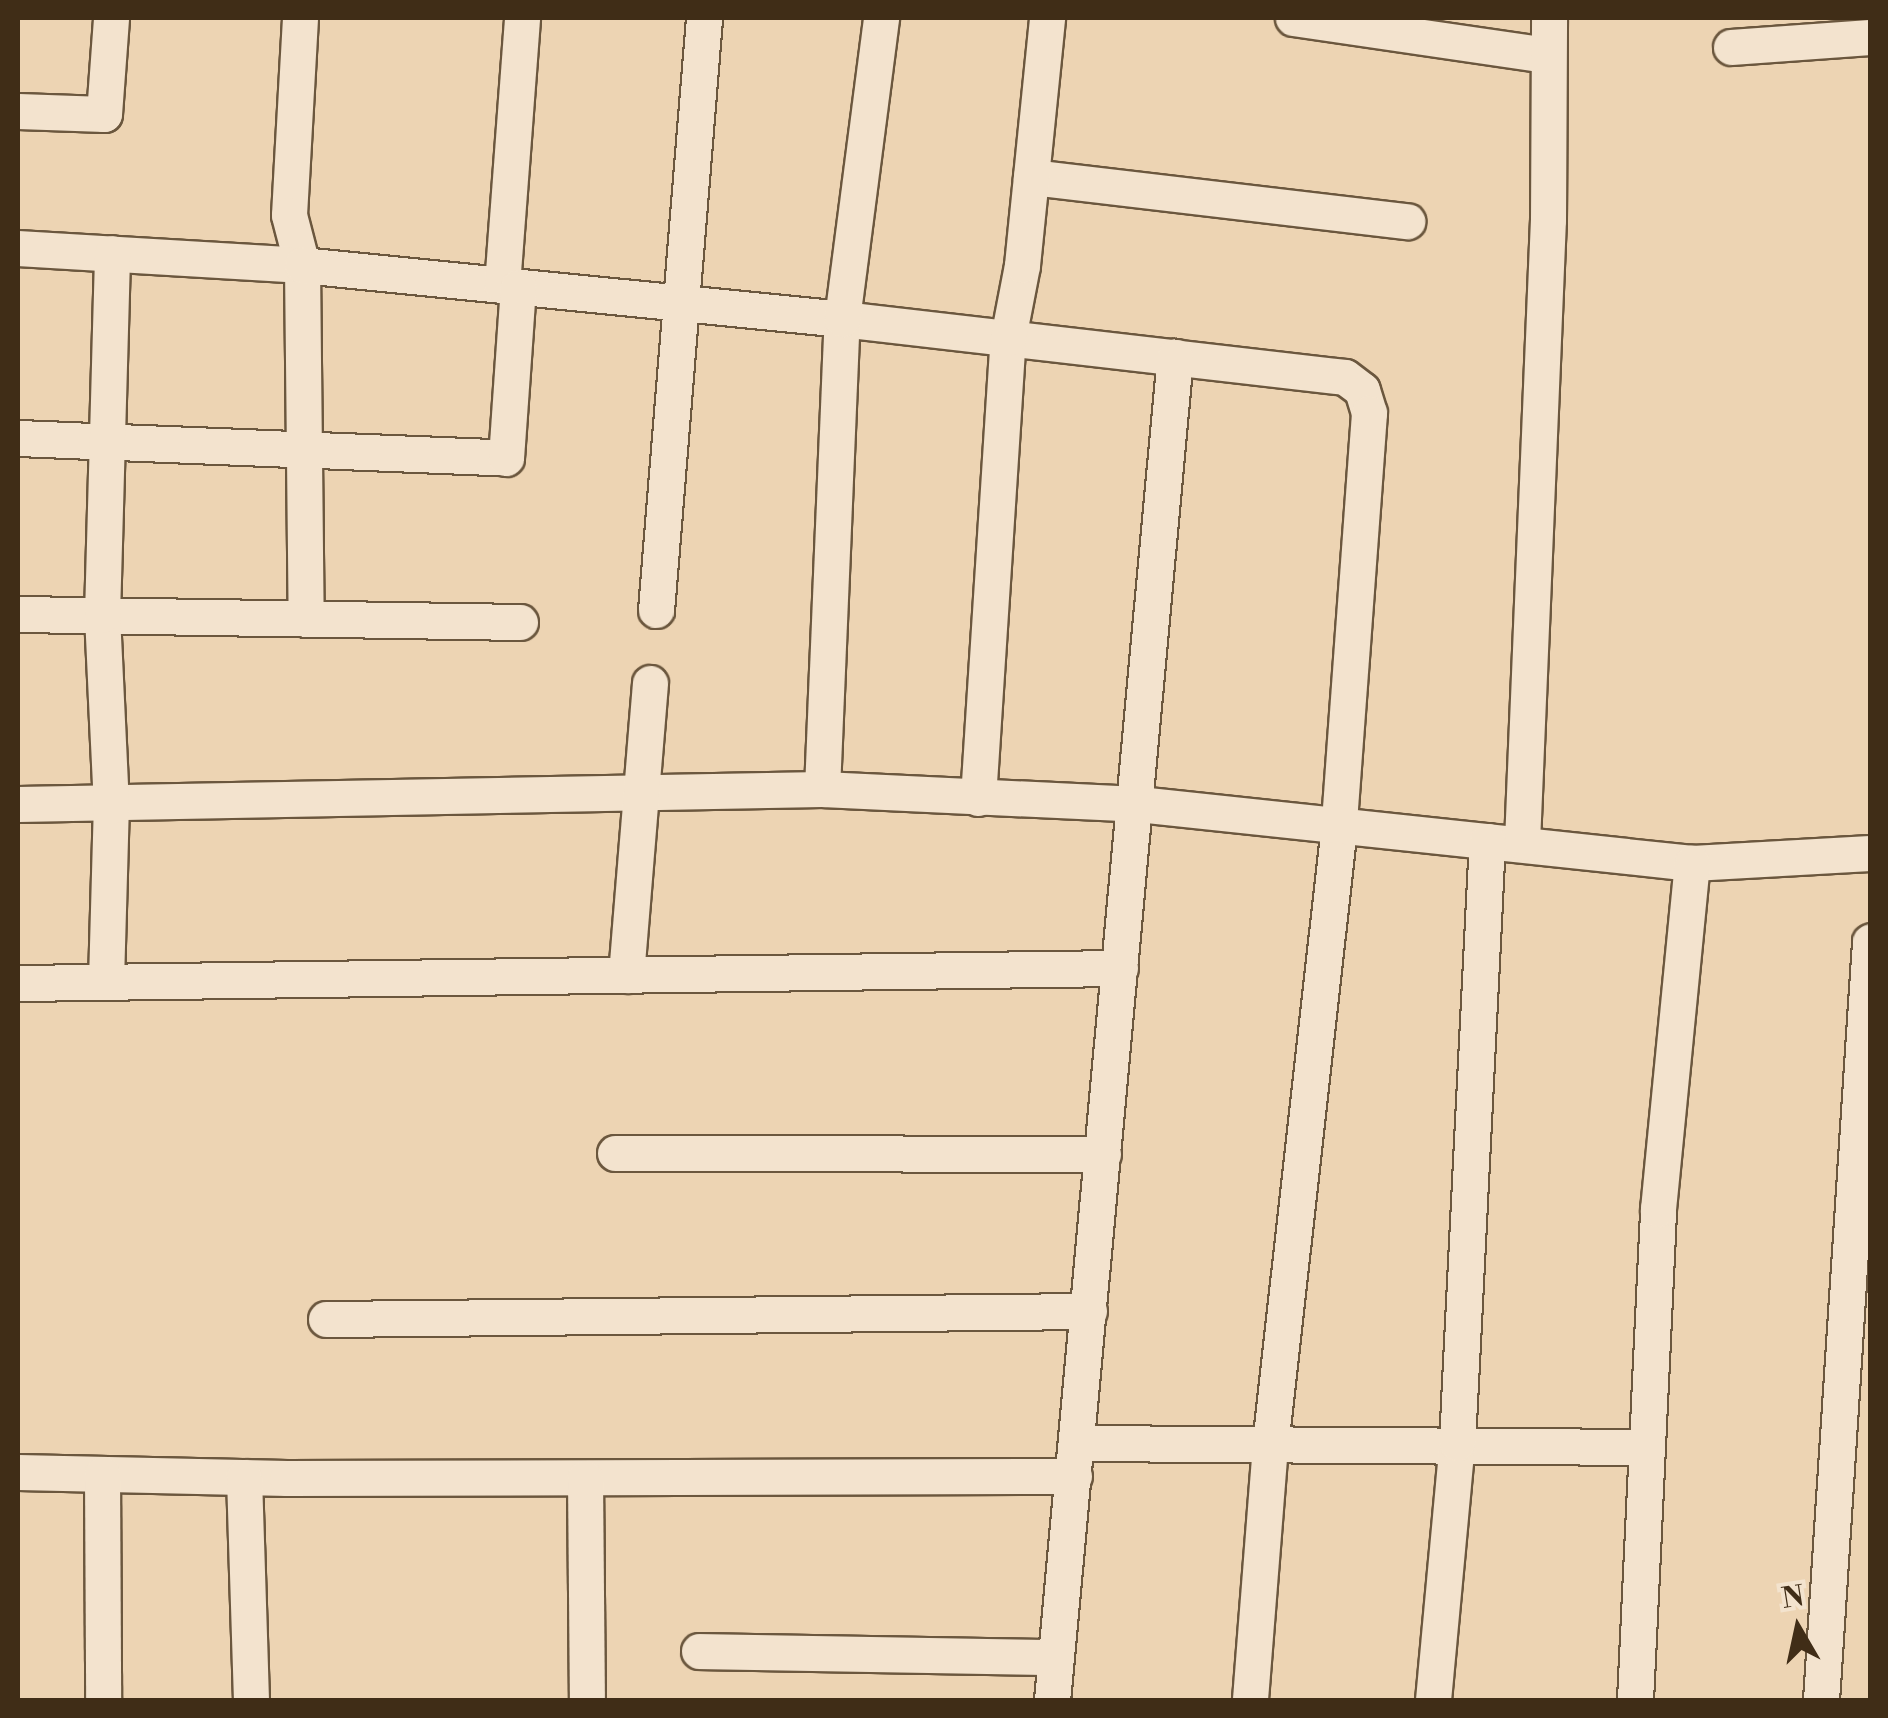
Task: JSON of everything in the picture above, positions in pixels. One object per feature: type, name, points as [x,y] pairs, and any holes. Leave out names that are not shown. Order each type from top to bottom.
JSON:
[{"type":"street","points":[[18,111],[104,114],[111,18]]},
{"type":"street","points":[[300,18],[289,215],[302,265],[306,618]]},
{"type":"street","points":[[18,438],[506,458],[522,18]]},
{"type":"street","points":[[656,610],[704,18]]},
{"type":"street","points":[[822,789],[842,319],[881,18]]},
{"type":"street","points":[[978,798],[1008,338],[1031,177],[1047,18]]},
{"type":"street","points":[[1293,18],[1547,55]]},
{"type":"street","points":[[1433,1700],[1504,842],[1548,220],[1549,18]]},
{"type":"street","points":[[1731,47],[1870,38]]},
{"type":"street","points":[[1031,177],[1407,221]]},
{"type":"street","points":[[18,248],[302,265],[842,319],[1345,377],[1362,390],[1369,413],[1339,826],[1270,1445],[1250,1700]]},
{"type":"street","points":[[106,982],[111,806],[102,615],[112,254]]},
{"type":"street","points":[[1052,1700],[1138,804],[1176,358]]},
{"type":"street","points":[[18,614],[520,622]]},
{"type":"street","points":[[626,974],[650,683]]},
{"type":"street","points":[[18,804],[111,806],[822,789],[1138,804],[1692,863],[1870,853]]},
{"type":"street","points":[[1635,1700],[1658,1209],[1692,863]]},
{"type":"street","points":[[1821,1700],[1870,942]]},
{"type":"street","points":[[18,983],[1120,968]]},
{"type":"street","points":[[615,1153],[1103,1154]]},
{"type":"street","points":[[326,1319],[1089,1311]]},
{"type":"street","points":[[18,1472],[244,1478],[584,1478],[1075,1459],[1270,1445],[1647,1447]]},
{"type":"street","points":[[102,1474],[102,1700]]},
{"type":"street","points":[[244,1478],[251,1700]]},
{"type":"street","points":[[584,1478],[587,1700]]},
{"type":"street","points":[[699,1651],[1056,1658]]}]
